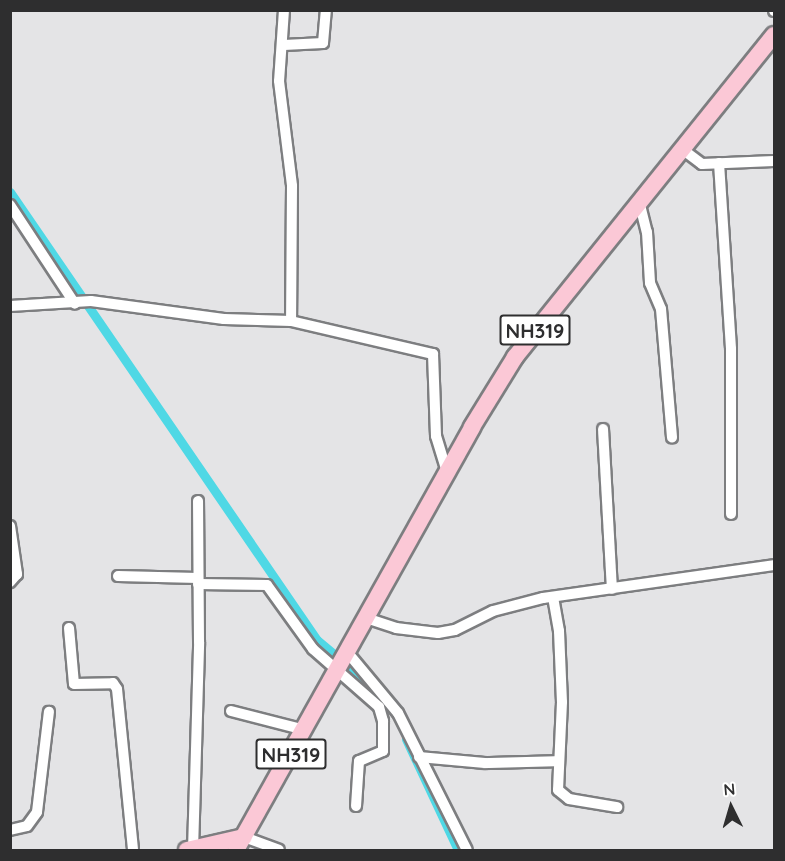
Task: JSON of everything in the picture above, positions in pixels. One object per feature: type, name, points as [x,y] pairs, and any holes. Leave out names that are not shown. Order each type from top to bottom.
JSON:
[{"type":"highway","name":"NH319","points":[[240,844],[447,472],[516,357],[774,35]]},
{"type":"highway","points":[[187,850],[240,844]]},
{"type":"street","points":[[284,10],[284,45],[279,81],[292,186],[291,321]]},
{"type":"street","points":[[284,45],[323,43],[326,10]]},
{"type":"street","points":[[682,148],[697,164],[774,161]]},
{"type":"street","points":[[719,164],[731,349],[730,514]]},
{"type":"street","points":[[639,201],[648,232],[650,283],[661,309],[672,438]]},
{"type":"street","points":[[10,206],[82,303]]},
{"type":"street","points":[[10,306],[82,303],[224,319],[291,321],[433,354],[436,436],[447,472]]},
{"type":"street","points":[[603,429],[612,589]]},
{"type":"street","points":[[193,850],[198,501]]},
{"type":"street","points":[[10,526],[17,574],[10,582]]},
{"type":"street","points":[[366,618],[396,628],[438,633],[455,630],[505,607],[552,597],[612,589],[633,583],[774,564]]},
{"type":"street","points":[[118,576],[182,574],[198,581],[267,585],[313,649],[342,664],[398,713],[467,850]]},
{"type":"street","points":[[552,597],[561,671],[559,761],[561,795],[617,807]]},
{"type":"street","points":[[69,628],[74,684],[113,683],[117,689],[133,850]]},
{"type":"street","points":[[342,664],[379,707],[383,721],[384,751],[359,761],[357,806]]},
{"type":"street","points":[[231,711],[304,730]]},
{"type":"street","points":[[10,830],[27,826],[37,812],[49,712]]},
{"type":"street","points":[[419,757],[485,763],[559,761]]},
{"type":"street","points":[[240,844],[279,850]]},
{"type":"waterway","points":[[10,192],[317,640],[366,681]]},
{"type":"waterway","points":[[406,739],[458,850]]}]
